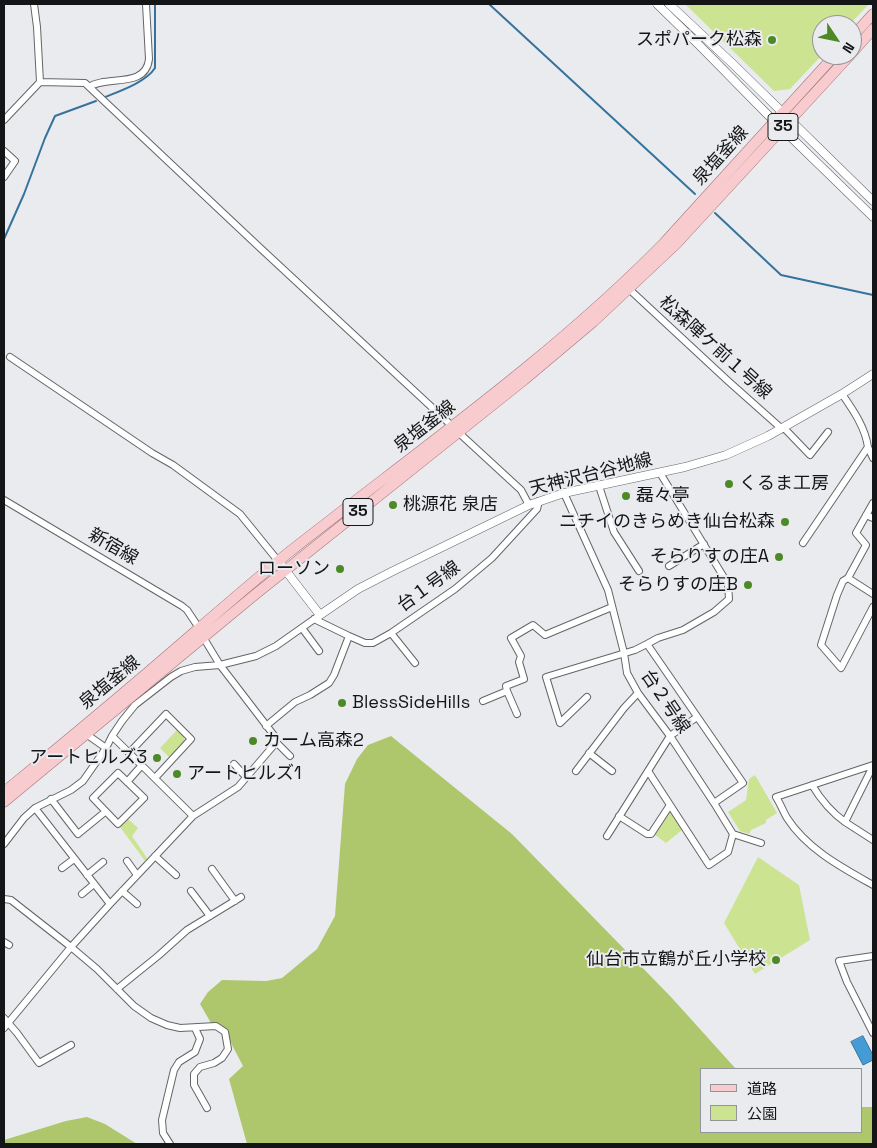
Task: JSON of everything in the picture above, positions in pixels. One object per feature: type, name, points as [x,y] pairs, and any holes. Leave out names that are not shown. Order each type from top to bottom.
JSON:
[{"type":"main road","points":[[862,26],[873,14]]},
{"type":"main road","name":"35","points":[[862,42],[873,30]]},
{"type":"main road","name":"35","points":[[778,125],[827,65]]},
{"type":"main road","name":"35","points":[[786,116],[839,65]]},
{"type":"main road","name":"泉塩釜線","points":[[455,429],[524,380],[629,289],[676,244],[778,125]]},
{"type":"main road","name":"泉塩釜線","points":[[4,792],[282,566],[455,429],[557,342],[638,270],[710,193],[778,125]]},
{"type":"main road","name":"泉塩釜線","points":[[4,802],[86,734],[201,633]]},
{"type":"street","points":[[4,120],[40,82],[34,4]]},
{"type":"street","points":[[89,87],[94,83],[126,80],[145,70],[149,59],[146,4]]},
{"type":"street","points":[[657,4],[873,217]]},
{"type":"street","points":[[669,4],[873,201]]},
{"type":"street","points":[[40,82],[85,83],[521,490],[529,505]]},
{"type":"street","points":[[4,152],[14,161],[4,178]]},
{"type":"street","name":"松森陣ケ前１号線","points":[[629,289],[727,380],[783,428],[810,455],[828,432]]},
{"type":"street","points":[[4,844],[24,818],[35,808],[71,790],[83,781],[122,721],[136,705],[171,677],[195,667],[220,665],[256,656],[276,646],[317,617],[282,566],[240,514],[173,465],[96,416],[10,357]]},
{"type":"street","name":"天神沢台谷地線","points":[[317,617],[358,590],[384,576],[529,505],[564,493],[660,473],[726,455],[783,428],[873,374]]},
{"type":"street","points":[[842,394],[852,408],[866,435],[873,458]]},
{"type":"street","points":[[803,543],[870,449]]},
{"type":"street","points":[[588,697],[560,723],[546,677],[635,650],[658,638],[683,630],[714,612],[729,599],[728,584],[660,473]]},
{"type":"street","points":[[598,486],[614,532],[639,571]]},
{"type":"street","name":"台２号線","points":[[564,493],[608,590],[624,653],[627,673],[638,693],[670,736],[733,834]]},
{"type":"street","name":"新宿線","points":[[4,500],[187,610],[220,665],[276,738],[275,741],[290,756]]},
{"type":"street","name":"台１号線","points":[[317,617],[349,636],[365,643],[373,643],[391,633],[455,589],[492,558],[537,509],[540,501]]},
{"type":"street","points":[[873,503],[856,533],[866,545],[837,595],[821,645],[841,668],[873,607]]},
{"type":"street","points":[[866,515],[873,518]]},
{"type":"street","points":[[669,566],[704,544]]},
{"type":"street","points":[[848,578],[873,594]]},
{"type":"street","points":[[517,714],[506,686],[524,678],[519,662],[521,656],[511,638],[533,625],[545,635],[612,607]]},
{"type":"street","points":[[302,628],[319,651]]},
{"type":"street","points":[[391,633],[415,663]]},
{"type":"street","points":[[266,726],[295,702],[329,683],[349,636]]},
{"type":"street","points":[[647,644],[743,783],[714,803]]},
{"type":"street","points":[[483,701],[507,691]]},
{"type":"street","points":[[576,770],[638,693]]},
{"type":"street","points":[[129,752],[166,714],[191,739],[155,778]]},
{"type":"street","points":[[607,836],[670,736],[697,717]]},
{"type":"street","points":[[86,734],[106,748]]},
{"type":"street","points":[[112,736],[193,816]]},
{"type":"street","points":[[71,1045],[39,1063],[5,1022],[110,904],[193,816],[238,787],[274,745],[275,741]]},
{"type":"street","points":[[590,753],[612,771]]},
{"type":"street","points":[[234,764],[246,777]]},
{"type":"street","points":[[127,782],[142,766]]},
{"type":"street","points":[[873,766],[776,796],[787,817],[799,833],[820,853],[873,884]]},
{"type":"street","points":[[845,822],[873,766]]},
{"type":"street","points":[[648,771],[709,865],[728,852],[733,834],[761,844]]},
{"type":"street","points":[[118,773],[144,798],[118,824],[105,812],[94,798],[118,773]]},
{"type":"street","points":[[812,785],[832,813],[873,840]]},
{"type":"street","points":[[51,799],[78,834],[105,812]]},
{"type":"street","points":[[620,816],[647,834],[651,834],[670,805]]},
{"type":"street","points":[[35,808],[110,904]]},
{"type":"street","points":[[155,856],[176,875]]},
{"type":"street","points":[[62,868],[74,858]]},
{"type":"street","points":[[127,861],[137,875]]},
{"type":"street","points":[[87,875],[103,862]]},
{"type":"street","points":[[212,869],[235,901]]},
{"type":"street","points":[[82,894],[94,884]]},
{"type":"street","points":[[122,891],[137,904]]},
{"type":"street","points":[[191,891],[210,916]]},
{"type":"street","points":[[117,989],[187,930],[241,897]]},
{"type":"street","points":[[4,898],[11,900],[71,947],[97,969],[134,1006],[151,1018],[167,1026],[180,1028],[216,1026],[224,1032],[228,1049],[222,1058],[214,1063],[200,1066],[194,1074],[194,1085],[208,1108]]},
{"type":"street","points":[[873,956],[839,961],[847,982],[873,1033]]},
{"type":"street","points":[[170,1144],[163,1133],[162,1120],[174,1070],[179,1062],[195,1052],[200,1039],[195,1028]]},
{"type":"green space","name":"スポパーク松森","points":[[685,4],[869,4],[859,15],[812,15],[813,65],[790,89],[774,91]]},
{"type":"green space","points":[[177,730],[184,737],[184,742],[169,757],[160,748]]},
{"type":"green space","points":[[391,736],[512,834],[671,997],[735,1068],[700,1068],[700,1133],[862,1133],[862,1107],[873,1107],[873,1144],[247,1144],[229,1079],[243,1066],[226,1031],[219,1024],[211,1023],[200,1004],[208,992],[222,980],[266,981],[282,978],[317,949],[335,916],[345,784],[357,759],[368,745]]},
{"type":"green space","points":[[755,775],[777,813],[766,820],[766,823],[751,830],[749,834],[740,831],[728,812],[746,800],[749,779]]},
{"type":"green space","points":[[670,810],[682,830],[666,843],[654,834]]},
{"type":"green space","points":[[128,819],[138,828],[132,836],[147,858],[145,861],[120,827]]},
{"type":"green space","points":[[758,857],[799,885],[810,940],[755,974],[724,923]]},
{"type":"green space","points":[[87,1117],[105,1124],[137,1144],[4,1144],[4,1140],[66,1121]]},
{"type":"water","points":[[863,1036],[873,1055],[873,1060],[863,1065],[851,1042]]},
{"type":"waterway","points":[[105,97],[146,78],[155,68],[155,4]]},
{"type":"waterway","points":[[489,4],[695,194]]},
{"type":"waterway","points":[[4,239],[55,116],[96,101]]},
{"type":"waterway","points":[[715,213],[781,275],[873,295]]},
{"type":"place","name":"スポパーク松森","points":[[772,40]]},
{"type":"place","name":"くるま工房","points":[[729,484]]},
{"type":"place","name":"磊々亭","points":[[626,496]]},
{"type":"place","name":"桃源花 泉店","points":[[393,505]]},
{"type":"place","name":"ニチイのきらめき仙台松森","points":[[785,522]]},
{"type":"place","name":"そらりすの庄A","points":[[779,557]]},
{"type":"place","name":"ローソン","points":[[340,569]]},
{"type":"place","name":"そらりすの庄B","points":[[748,585]]},
{"type":"place","name":"BlessSideHills","points":[[342,703]]},
{"type":"place","name":"カーム高森2","points":[[253,741]]},
{"type":"place","name":"アートヒルズ3","points":[[157,758]]},
{"type":"place","name":"アートヒルズ1","points":[[177,774]]},
{"type":"place","name":"仙台市立鶴が丘小学校","points":[[776,960]]}]
